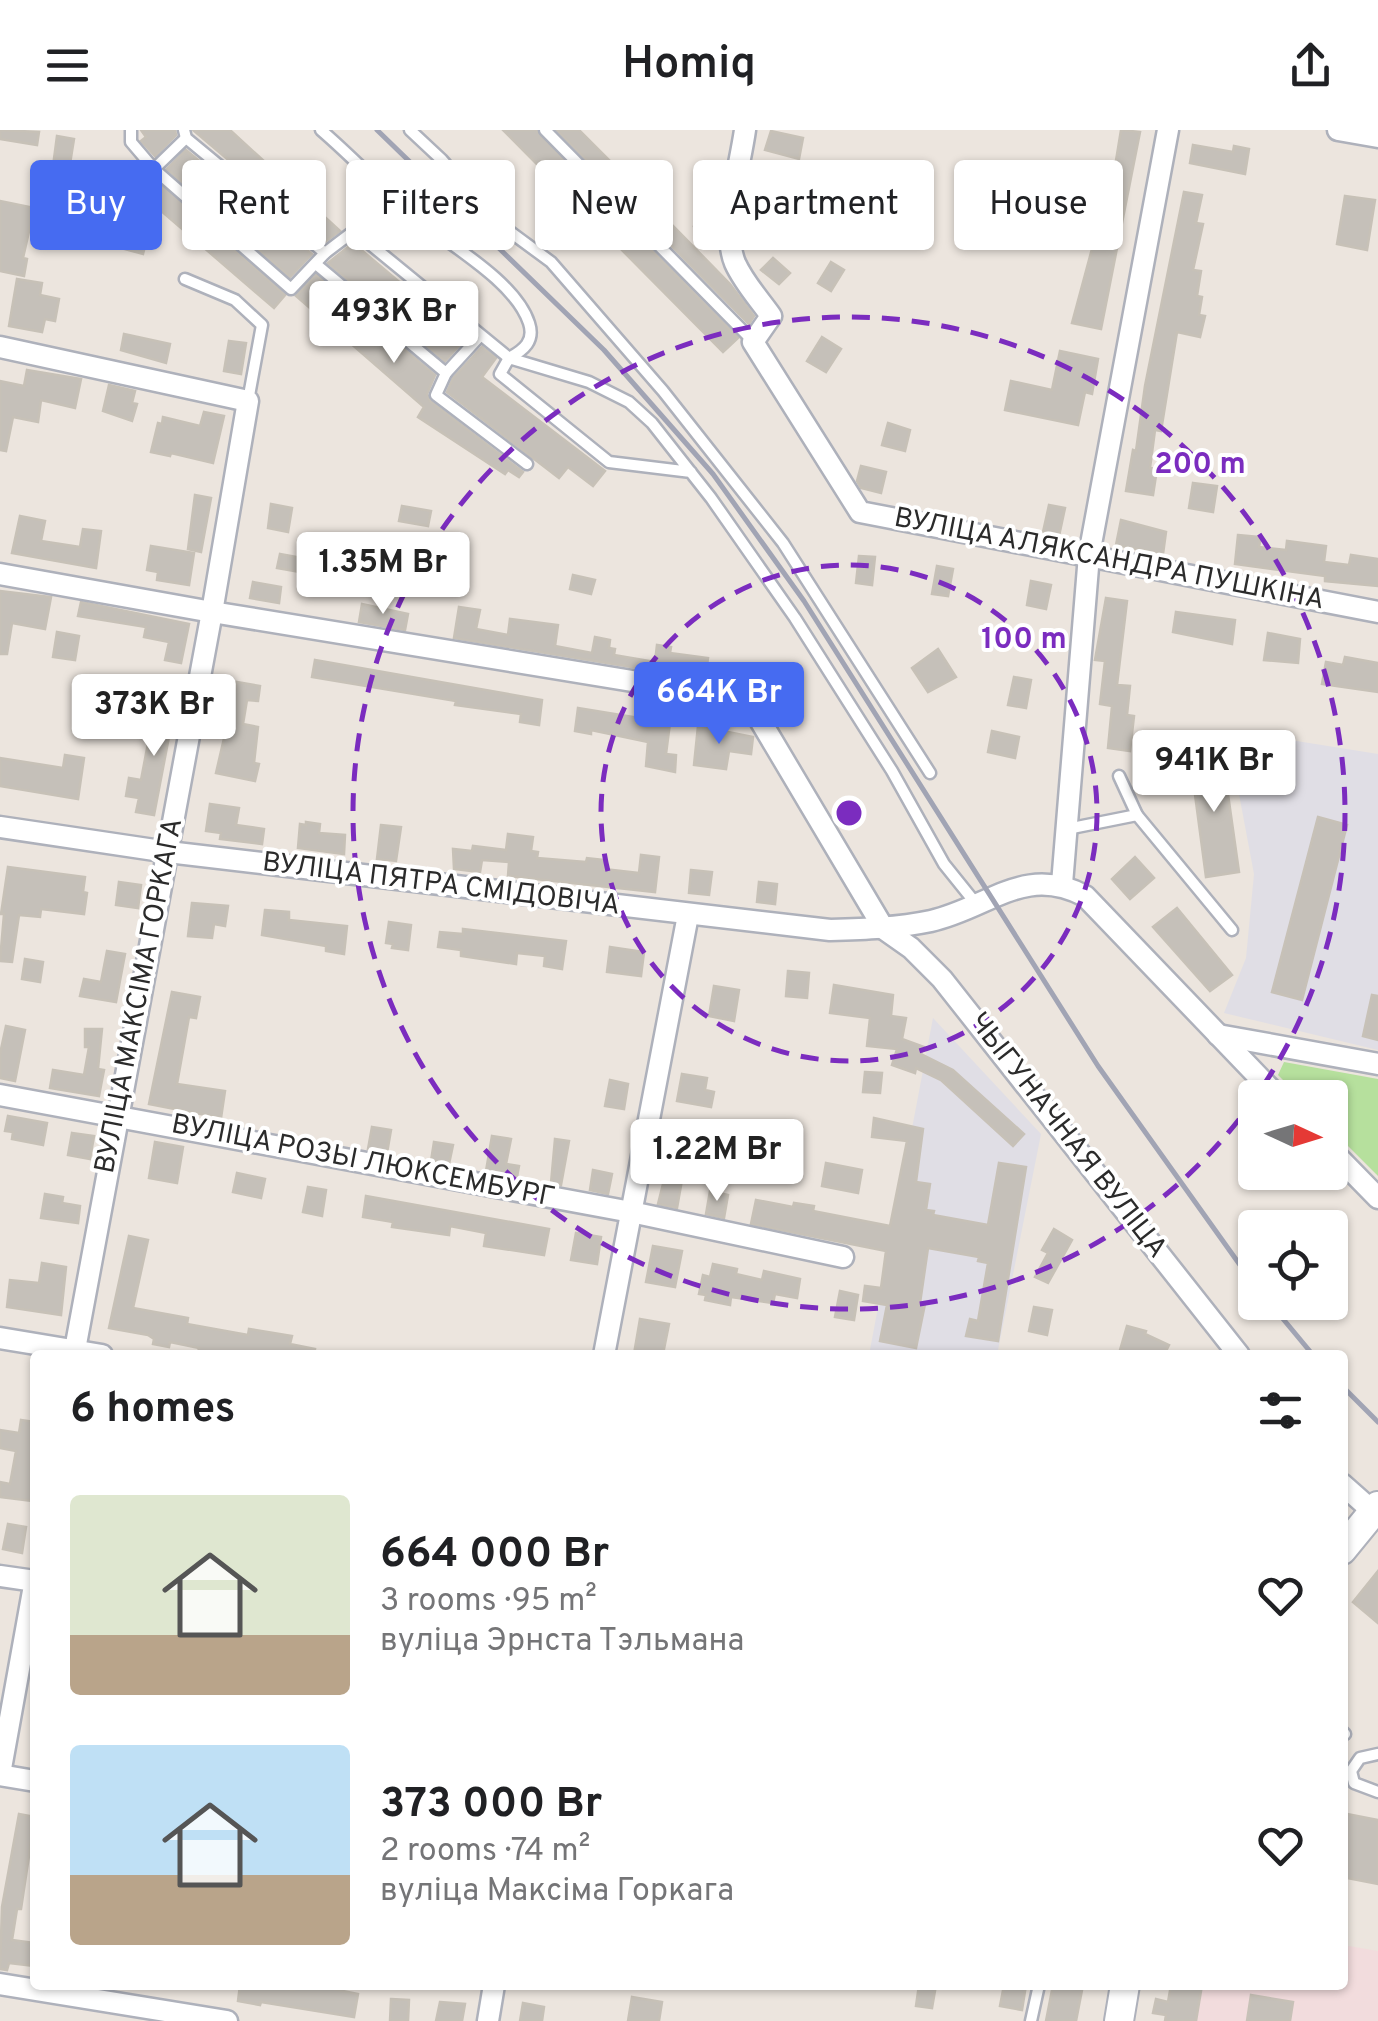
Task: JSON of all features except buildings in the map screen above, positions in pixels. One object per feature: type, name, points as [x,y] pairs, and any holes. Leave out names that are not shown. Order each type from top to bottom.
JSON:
[{"type":"main road","points":[[1348,1543],[1376,1511]]},
{"type":"main road","points":[[1119,2021],[1124,1990]]},
{"type":"street","points":[[745,130],[730,234],[733,259],[771,316],[753,342]]},
{"type":"street","points":[[1168,130],[1090,555],[1062,884],[1085,896],[1262,1080]]},
{"type":"street","points":[[1338,130],[1378,138]]},
{"type":"street","name":"ВУЛІЦА АЛЯКСАНДРА ПУШКІНА","points":[[753,342],[860,512],[1378,612]]},
{"type":"street","points":[[0,348],[248,401]]},
{"type":"street","name":"ВУЛІЦА МАКСІМА ГОРКАГА","points":[[74,1350],[248,401]]},
{"type":"street","points":[[0,574],[748,700],[884,929]]},
{"type":"street","name":"ВУЛІЦА ПЯТРА СМІДОВІЧА","points":[[0,827],[168,852],[830,930],[884,929],[934,920],[1036,883],[1062,884]]},
{"type":"street","points":[[605,1350],[688,915]]},
{"type":"street","name":"ЧЫГУНАЧНАЯ ВУЛІЦА","points":[[884,929],[911,948],[942,979],[1235,1350]]},
{"type":"street","points":[[1218,1035],[1378,1064]]},
{"type":"street","name":"ВУЛІЦА РОЗЫ ЛЮКСЕМБУРГ","points":[[0,1095],[631,1212],[843,1258]]},
{"type":"street","points":[[1348,1167],[1378,1198]]},
{"type":"street","points":[[0,1338],[63,1350]]},
{"type":"street","points":[[1348,1489],[1376,1511]]},
{"type":"street","points":[[0,1576],[30,1579]]},
{"type":"street","points":[[30,1608],[0,1774],[30,1779]]},
{"type":"street","points":[[0,1984],[30,1989]]},
{"type":"street","points":[[37,1990],[227,2021]]},
{"type":"street","points":[[488,2021],[493,1990]]},
{"type":"lane","points":[[131,130],[131,142],[147,160]]},
{"type":"lane","points":[[321,130],[520,306],[529,324],[530,338],[525,349],[510,358],[500,374],[608,462],[690,472]]},
{"type":"lane","points":[[410,130],[494,220],[551,262],[631,352],[783,542],[930,773]]},
{"type":"lane","points":[[545,130],[753,342]]},
{"type":"lane","points":[[161,160],[185,134],[325,253]]},
{"type":"lane","points":[[162,175],[291,289],[325,253],[354,231],[479,337],[510,358],[589,382],[629,402],[652,423],[690,472],[795,618],[892,771],[944,864],[977,904]]},
{"type":"lane","points":[[317,265],[446,372]]},
{"type":"lane","points":[[185,279],[235,300],[262,325],[248,401]]},
{"type":"lane","points":[[479,337],[446,372],[436,395],[527,464]]},
{"type":"lane","points":[[1119,776],[1138,816],[1232,930]]},
{"type":"lane","points":[[1066,829],[1138,816]]},
{"type":"lane","points":[[1378,1754],[1360,1758],[1351,1771],[1354,1783],[1378,1792]]},
{"type":"lane","points":[[1032,2021],[1038,1990]]},
{"type":"shaded area","points":[[1227,730],[1378,754],[1378,1050],[1224,1013],[1246,958],[1254,874]]},
{"type":"shaded area","points":[[933,1018],[1041,1134],[998,1350],[870,1350]]},
{"type":"shaded area","points":[[1348,1946],[1378,1951],[1378,2021],[1164,2021],[1170,1990],[1348,1990]]},
{"type":"green space","points":[[1284,1062],[1378,1079],[1378,1176],[1348,1146],[1348,1080],[1283,1080],[1278,1075]]},
{"type":"railway","points":[[377,130],[604,350],[713,474],[804,601],[1098,1066],[1238,1262]]},
{"type":"railway","points":[[1284,1320],[1309,1350]]},
{"type":"railway","points":[[1348,1392],[1378,1422]]}]
